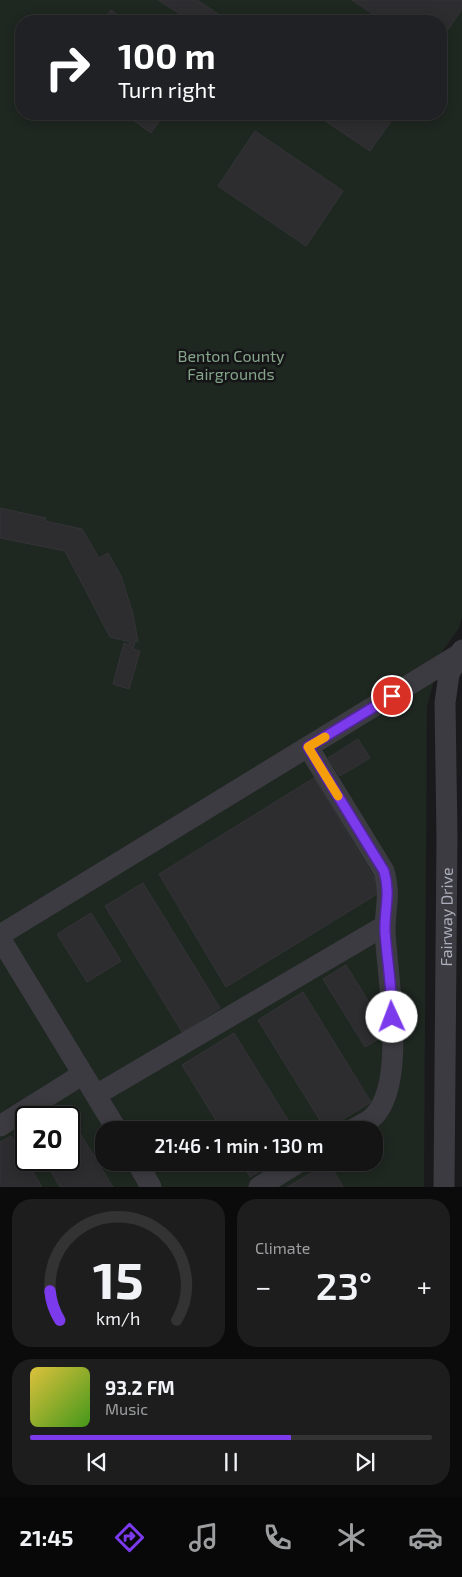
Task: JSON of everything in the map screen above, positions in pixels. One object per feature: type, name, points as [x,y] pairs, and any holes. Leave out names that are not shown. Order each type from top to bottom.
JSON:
[{"type":"street","points":[[112,1121],[0,936],[460,653]]},
{"type":"street","name":"Fairway Drive","points":[[444,1187],[447,846],[445,703],[449,674],[460,653]]},
{"type":"street","points":[[308,747],[384,871],[387,883],[388,896],[385,930],[392,1000],[392,1068],[382,1104],[372,1118],[367,1121]]},
{"type":"street","points":[[96,1095],[379,929],[385,930]]},
{"type":"street","points":[[0,1126],[83,1074]]},
{"type":"street","points":[[142,1171],[151,1187]]},
{"type":"street","points":[[259,1187],[285,1171]]},
{"type":"green space","name":"Benton County Fairgrounds","points":[[0,0],[462,0],[462,617],[459,628],[442,652],[427,706],[424,1187],[0,1187]]},
{"type":"building","points":[[158,0],[197,0],[220,15],[182,15]]},
{"type":"building","points":[[352,0],[462,0],[462,9],[447,31],[447,15],[374,15]]},
{"type":"building","points":[[111,10],[118,15],[107,15]]},
{"type":"building","points":[[133,120],[160,120],[151,133]]},
{"type":"building","points":[[324,120],[392,120],[370,151]]},
{"type":"building","points":[[255,131],[343,191],[306,246],[218,186]]},
{"type":"building","points":[[0,508],[46,518],[45,521],[82,529],[99,558],[108,553],[121,576],[133,614],[138,642],[135,641],[133,649],[140,651],[129,689],[113,684],[124,643],[129,645],[130,642],[110,637],[65,551],[0,538]]},
{"type":"building","points":[[358,739],[370,758],[340,776],[328,758]]},
{"type":"building","points":[[314,778],[382,891],[226,987],[159,874]]},
{"type":"building","points":[[143,883],[220,1008],[182,1032],[105,906]]},
{"type":"building","points":[[91,913],[121,961],[87,982],[57,934]]},
{"type":"building","points":[[346,965],[388,1033],[365,1047],[323,979]]},
{"type":"building","points":[[303,992],[371,1102],[340,1121],[320,1121],[258,1020]]},
{"type":"building","points":[[234,1033],[288,1121],[216,1121],[182,1065]]},
{"type":"building","points":[[80,1133],[95,1158],[95,1171],[103,1171],[113,1187],[60,1187],[51,1171],[80,1171]]},
{"type":"building","points":[[11,1136],[15,1143],[15,1171],[32,1171],[42,1187],[0,1187],[0,1142]]},
{"type":"building","points":[[246,1171],[260,1171],[250,1177]]},
{"type":"building","points":[[315,1171],[334,1171],[343,1187],[287,1187]]},
{"type":"slow traffic","points":[[325,737],[308,747],[338,796]]},
{"type":"route","points":[[392,696],[308,747],[384,871],[388,896],[385,930],[392,1017]]}]
